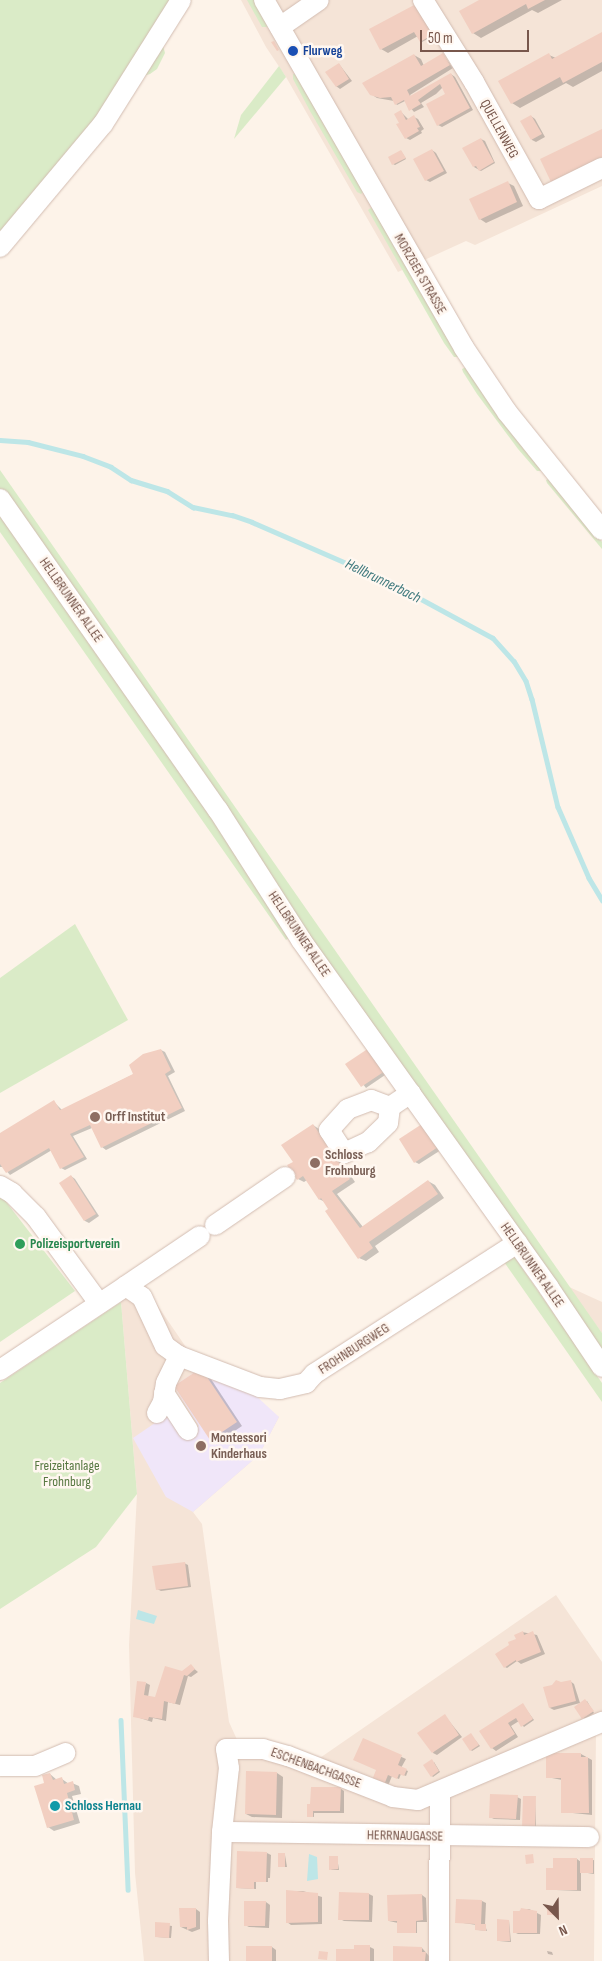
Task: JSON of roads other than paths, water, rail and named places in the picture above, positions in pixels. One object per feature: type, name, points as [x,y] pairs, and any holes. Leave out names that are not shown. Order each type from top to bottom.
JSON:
[{"type":"street","points":[[0,247],[102,124],[181,0]]},
{"type":"street","name":"MORZGER STRASSE","points":[[264,0],[469,356],[513,419],[602,530]]},
{"type":"street","points":[[280,27],[318,0]]},
{"type":"street","name":"QUELLENWEG","points":[[423,0],[474,82],[539,199],[602,168]]},
{"type":"street","name":"HELLBRUNNER ALLEE","points":[[0,499],[218,810],[301,940],[517,1243],[602,1367]]},
{"type":"street","points":[[390,1107],[411,1093]]},
{"type":"street","points":[[0,1370],[285,1177]]},
{"type":"street","points":[[0,1186],[12,1193],[36,1217],[99,1303]]},
{"type":"street","name":"FROHNBURGWEG","points":[[126,1286],[142,1297],[165,1346],[179,1356],[260,1387],[280,1389],[306,1383],[314,1374],[517,1243]]},
{"type":"street","points":[[157,1413],[163,1402],[164,1393],[179,1356]]},
{"type":"street","points":[[164,1393],[188,1430]]},
{"type":"street","name":"ESCHENBACHGASSE","points":[[219,1961],[218,1914],[222,1832],[229,1768],[226,1749],[263,1749],[288,1756],[394,1797],[418,1800],[599,1723]]},
{"type":"street","points":[[0,1766],[35,1766],[65,1752]]},
{"type":"street","points":[[439,1961],[440,1792]]},
{"type":"street","name":"HERRNAUGASSE","points":[[222,1832],[589,1837]]},
{"type":"water","points":[[138,1610],[157,1616],[154,1624],[136,1619]]},
{"type":"water","points":[[309,1854],[317,1857],[318,1879],[307,1881]]},
{"type":"waterway","name":"Hellbrunnerbach","points":[[0,440],[28,442],[83,456],[111,467],[131,480],[167,491],[193,507],[232,515],[252,522],[388,581],[493,638],[514,661],[526,681],[558,807],[589,878],[602,900]]},
{"type":"waterway","points":[[121,1720],[128,1890]]},
{"type":"place","name":"Flurweg","points":[[293,51]]},
{"type":"place","name":"Orff Institut","points":[[95,1117]]},
{"type":"place","name":"Schloss Frohnburg","points":[[315,1163]]},
{"type":"place","name":"Polizeisportverein","points":[[20,1244]]},
{"type":"place","name":"Montessori Kinderhaus","points":[[201,1446]]},
{"type":"place","name":"Schloss Hernau","points":[[55,1806]]},
{"type":"park label","name":"Freizeitanlage Frohnburg","points":[[67,1474]]}]
